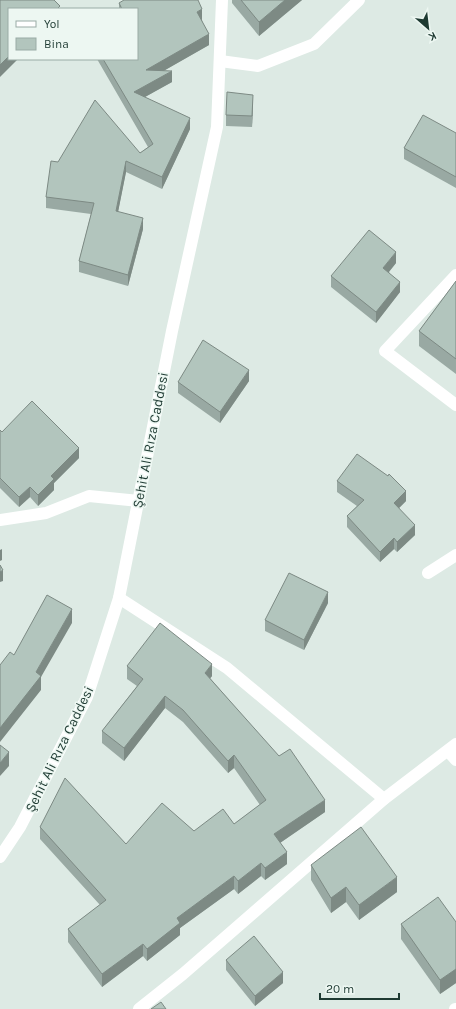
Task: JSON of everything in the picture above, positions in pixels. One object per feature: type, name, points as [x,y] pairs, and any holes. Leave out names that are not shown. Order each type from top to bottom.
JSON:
[{"type":"street","name":"Şehit Ali Rıza Caddesi","points":[[0,857],[20,827],[87,697],[119,598],[172,331],[217,126],[222,0]]},
{"type":"street","points":[[220,61],[258,66],[314,44],[359,0]]},
{"type":"street","points":[[456,275],[385,351],[456,405]]},
{"type":"street","points":[[0,520],[46,513],[90,496],[138,501]]},
{"type":"street","points":[[428,573],[456,555]]},
{"type":"street","points":[[119,598],[227,668],[384,799]]},
{"type":"street","points":[[140,1009],[183,974],[384,799],[452,747],[456,760]]},
{"type":"building","points":[[0,0],[54,0],[60,6],[58,8],[8,8],[8,57],[0,65]]},
{"type":"building","points":[[124,0],[198,0],[202,9],[197,12],[209,34],[146,70],[172,71],[134,92],[190,118],[162,177],[126,161],[116,211],[143,218],[128,275],[79,261],[94,203],[46,197],[51,161],[58,162],[95,100],[140,153],[153,144],[104,60],[138,60],[138,8],[122,8],[119,3]]},
{"type":"building","points":[[241,0],[285,0],[259,22]]},
{"type":"building","points":[[227,92],[253,95],[252,116],[226,115]]},
{"type":"building","points":[[423,115],[456,133],[456,177],[404,148]]},
{"type":"building","points":[[369,230],[396,252],[383,268],[400,282],[376,312],[331,276]]},
{"type":"building","points":[[456,281],[456,359],[419,331]]},
{"type":"building","points":[[203,340],[249,370],[220,412],[178,382]]},
{"type":"building","points":[[32,401],[79,448],[51,476],[54,479],[38,495],[30,487],[19,497],[0,478],[0,430],[2,432]]},
{"type":"building","points":[[357,454],[388,476],[389,474],[406,491],[394,503],[415,525],[397,542],[394,538],[380,552],[347,516],[364,500],[337,481]]},
{"type":"building","points":[[0,565],[3,570],[0,572]]},
{"type":"building","points":[[289,573],[328,592],[304,640],[265,620]]},
{"type":"building","points":[[47,595],[72,609],[36,672],[41,676],[0,728],[0,665],[10,652],[14,655]]},
{"type":"building","points":[[160,623],[212,664],[205,673],[279,756],[290,749],[325,800],[274,834],[287,852],[265,868],[261,863],[238,881],[234,876],[177,918],[180,923],[147,949],[143,944],[102,974],[68,929],[106,900],[40,827],[65,778],[126,844],[162,803],[194,831],[223,809],[234,824],[266,800],[234,755],[228,761],[183,710],[165,696],[124,748],[102,731],[143,679],[127,666]]},
{"type":"building","points":[[0,745],[9,752],[0,763]]},
{"type":"building","points":[[361,827],[397,877],[359,905],[346,887],[331,898],[311,865]]},
{"type":"building","points":[[438,897],[456,922],[456,969],[440,980],[401,924]]},
{"type":"building","points":[[254,936],[283,972],[255,996],[226,960]]},
{"type":"building","points":[[161,1002],[166,1009],[151,1009]]}]
